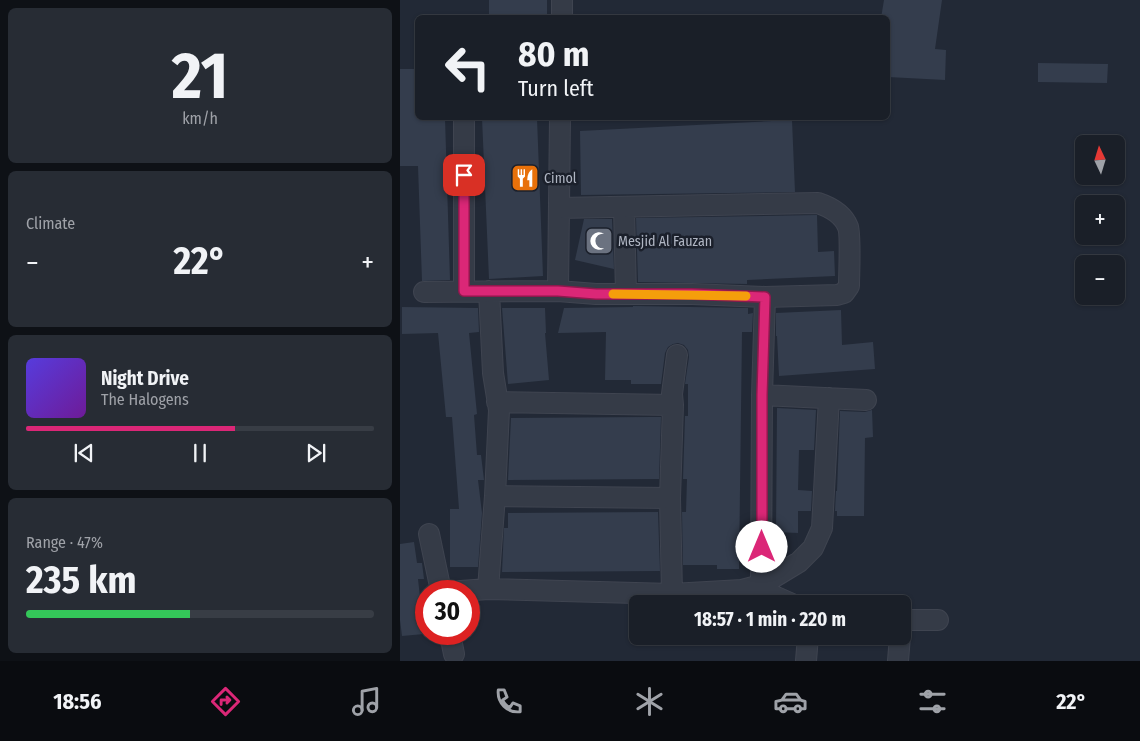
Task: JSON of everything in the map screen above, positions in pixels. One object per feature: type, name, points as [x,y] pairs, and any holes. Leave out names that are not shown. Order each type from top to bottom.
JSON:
[{"type":"street","points":[[562,0],[562,15]]},
{"type":"street","points":[[464,120],[464,291]]},
{"type":"street","points":[[558,291],[560,120]]},
{"type":"street","points":[[424,292],[558,291],[596,294],[765,297],[837,295],[847,291],[849,286],[848,228],[841,217],[830,207],[818,203],[559,208]]},
{"type":"street","points":[[624,207],[626,294]]},
{"type":"street","points":[[488,589],[499,410],[492,373],[489,291]]},
{"type":"street","points":[[761,586],[762,395],[765,297]]},
{"type":"street","points":[[672,594],[670,498],[672,394],[677,355]]},
{"type":"street","points":[[762,395],[866,400]]},
{"type":"street","points":[[480,590],[672,594],[742,590],[761,586],[799,562],[813,548],[822,528],[829,398]]},
{"type":"street","points":[[498,402],[673,405]]},
{"type":"street","points":[[495,496],[670,498]]},
{"type":"street","points":[[429,534],[439,580]]},
{"type":"street","points":[[761,586],[773,595]]},
{"type":"street","points":[[911,620],[938,620]]},
{"type":"street","points":[[452,645],[454,654]]},
{"type":"street","points":[[806,661],[807,645]]},
{"type":"street","points":[[898,661],[899,645]]},
{"type":"building","points":[[489,0],[547,0],[547,15],[489,15]]},
{"type":"building","points":[[884,0],[942,0],[935,49],[946,50],[945,80],[890,77],[890,15],[882,15]]},
{"type":"building","points":[[1038,63],[1108,64],[1107,83],[1038,82]]},
{"type":"building","points":[[400,69],[415,69],[415,120],[445,120],[450,280],[422,281],[418,166],[400,166]]},
{"type":"building","points":[[482,120],[537,120],[543,276],[489,279]]},
{"type":"building","points":[[792,120],[795,192],[581,195],[580,131]]},
{"type":"building","points":[[817,215],[818,252],[834,251],[835,276],[747,280],[747,284],[638,282],[636,218]]},
{"type":"building","name":"Mesjid Al Fauzan","points":[[584,219],[612,219],[614,269],[575,260]]},
{"type":"building","points":[[633,306],[748,308],[748,314],[753,313],[752,332],[742,332],[739,569],[717,569],[717,565],[683,565],[682,512],[686,512],[687,479],[683,479],[685,416],[688,416],[688,384],[685,384],[689,357],[688,350],[684,345],[678,343],[668,347],[665,353],[661,384],[631,384],[631,380],[605,380],[606,332],[558,333],[564,308]]},
{"type":"building","points":[[402,307],[478,308],[479,332],[469,333],[477,414],[474,415],[477,455],[481,455],[484,480],[478,480],[482,513],[478,567],[450,567],[450,509],[459,509],[452,417],[446,417],[438,333],[402,334]]},
{"type":"building","points":[[502,308],[545,308],[549,380],[508,384]]},
{"type":"building","points":[[841,310],[842,345],[873,342],[875,369],[779,376],[776,313]]},
{"type":"building","points":[[777,408],[816,410],[814,450],[799,450],[798,490],[812,491],[811,511],[798,511],[798,533],[776,532]]},
{"type":"building","points":[[872,410],[873,437],[865,438],[864,516],[837,516],[837,511],[835,511],[840,411],[865,412]]},
{"type":"building","points":[[661,417],[659,479],[508,480],[511,418]]},
{"type":"building","points":[[658,512],[660,571],[502,572],[504,528],[508,528],[508,513]]},
{"type":"building","points":[[414,542],[417,563],[422,563],[424,579],[415,580],[415,635],[402,636],[400,620],[400,544]]},
{"type":"slow traffic","points":[[613,294],[746,296]]},
{"type":"place","name":"Cimol","points":[[525,178]]},
{"type":"place","name":"Mesjid Al Fauzan","points":[[599,241]]},
{"type":"route","points":[[464,175],[464,291],[558,291],[596,294],[692,294],[765,297],[762,395],[762,547]]}]
